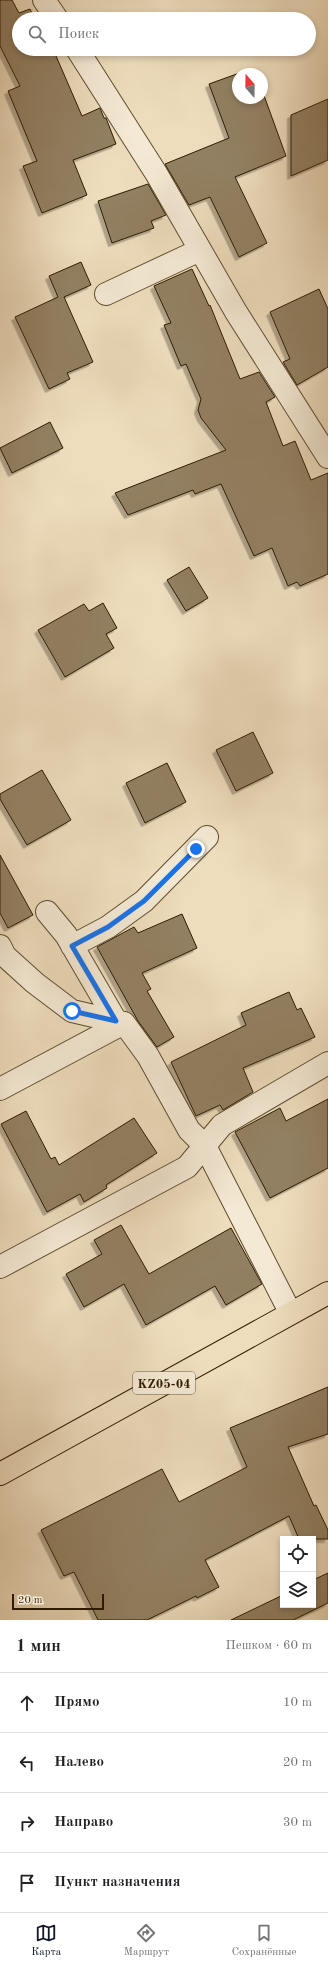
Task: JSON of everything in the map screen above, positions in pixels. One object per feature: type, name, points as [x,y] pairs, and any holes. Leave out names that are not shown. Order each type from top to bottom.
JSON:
[{"type":"main road","name":"KZ05-04","points":[[0,1474],[290,1312],[328,1293]]},
{"type":"street","points":[[44,0],[52,12]]},
{"type":"street","points":[[81,56],[156,173],[236,312],[328,457]]},
{"type":"street","points":[[106,294],[200,250]]},
{"type":"street","points":[[72,946],[108,927],[144,901],[207,837]]},
{"type":"street","points":[[47,912],[72,946],[120,1022],[148,1056],[189,1130],[205,1146],[290,1312]]},
{"type":"street","points":[[0,946],[5,956],[35,983],[72,1011],[120,1022]]},
{"type":"street","points":[[0,1089],[120,1022]]},
{"type":"street","points":[[0,1267],[187,1167],[222,1125],[328,1062]]},
{"type":"building","points":[[0,0],[12,0],[18,12],[12,12],[12,56],[56,56],[82,116],[100,108],[104,118],[106,118],[116,144],[73,160],[87,195],[42,213],[23,166],[37,161],[8,91],[20,86],[0,46]]},
{"type":"building","points":[[30,9],[31,12],[22,12]]},
{"type":"building","points":[[232,76],[232,104],[267,104],[286,156],[235,177],[267,243],[239,257],[210,197],[189,205],[165,164],[229,138],[209,84]]},
{"type":"building","points":[[328,99],[328,160],[291,176],[291,115]]},
{"type":"building","points":[[148,184],[166,215],[151,221],[154,228],[112,243],[98,201]]},
{"type":"building","points":[[81,262],[91,285],[64,297],[93,362],[67,373],[70,379],[49,389],[15,317],[58,297],[49,276]]},
{"type":"building","points":[[192,269],[209,306],[210,305],[240,379],[259,372],[275,397],[266,402],[283,446],[295,441],[311,480],[328,473],[328,574],[300,586],[297,582],[288,586],[272,548],[254,556],[221,484],[195,494],[193,490],[128,515],[115,493],[226,450],[201,418],[198,410],[201,399],[186,364],[181,366],[164,325],[171,323],[154,286]]},
{"type":"building","points":[[319,289],[328,309],[328,367],[297,385],[283,362],[290,359],[270,312]]},
{"type":"building","points":[[50,422],[63,448],[12,473],[0,448]]},
{"type":"building","points":[[189,567],[208,598],[186,611],[167,580]]},
{"type":"building","points":[[103,603],[117,628],[106,634],[114,648],[65,677],[38,630],[84,604],[89,611]]},
{"type":"building","points":[[253,732],[273,773],[236,791],[216,750]]},
{"type":"building","points":[[167,763],[186,802],[145,823],[126,783]]},
{"type":"building","points":[[42,770],[71,820],[27,845],[0,799],[0,794]]},
{"type":"building","points":[[0,855],[33,915],[8,928],[0,913]]},
{"type":"building","points":[[182,914],[197,948],[142,973],[151,989],[147,991],[174,1037],[157,1047],[138,1021],[97,947],[134,927],[138,933]]},
{"type":"building","points":[[289,992],[297,1010],[301,1008],[315,1037],[243,1068],[253,1092],[223,1110],[220,1105],[196,1116],[171,1062],[246,1025],[241,1013]]},
{"type":"building","points":[[328,1099],[328,1168],[270,1198],[235,1132],[280,1108],[286,1121]]},
{"type":"building","points":[[26,1111],[51,1159],[55,1157],[59,1165],[134,1118],[157,1153],[106,1185],[107,1188],[84,1202],[80,1194],[47,1212],[1,1124]]},
{"type":"building","points":[[121,1225],[149,1274],[231,1228],[262,1284],[226,1305],[215,1286],[146,1325],[124,1284],[84,1307],[66,1274],[102,1254],[94,1240]]},
{"type":"building","points":[[328,1387],[328,1434],[288,1447],[314,1506],[316,1505],[328,1530],[328,1539],[316,1539],[316,1536],[298,1536],[289,1516],[205,1560],[219,1587],[197,1598],[196,1596],[147,1620],[98,1620],[74,1572],[64,1576],[41,1530],[162,1469],[179,1502],[247,1467],[230,1428]]},
{"type":"building","points":[[328,1573],[328,1603],[293,1620],[231,1620],[280,1596],[280,1608],[316,1608],[316,1579]]},
{"type":"route","points":[[72,1011],[116,1021],[72,946],[108,927],[144,901],[196,849]]}]
